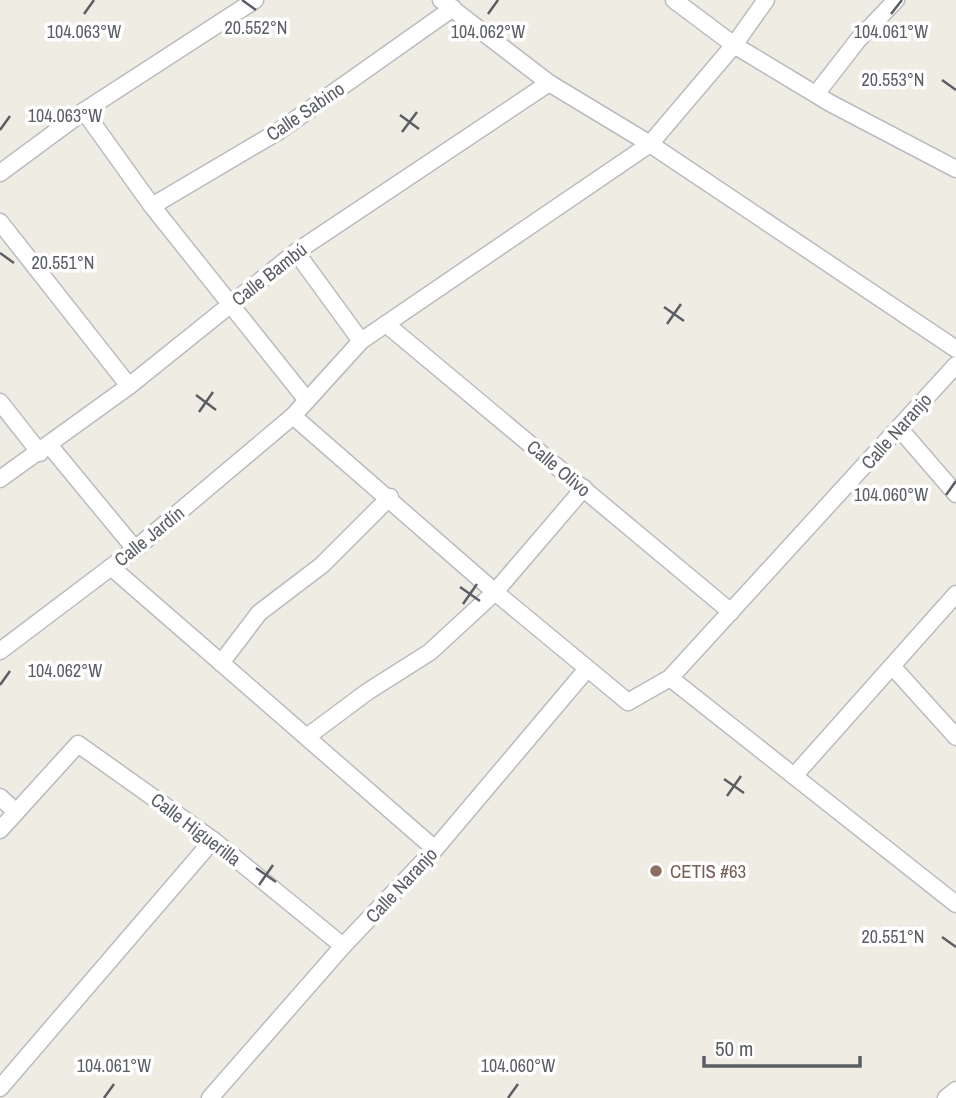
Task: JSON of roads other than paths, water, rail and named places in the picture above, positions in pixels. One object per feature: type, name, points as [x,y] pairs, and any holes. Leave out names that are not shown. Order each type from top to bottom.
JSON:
[{"type":"street","points":[[0,173],[84,111],[255,0]]},
{"type":"street","points":[[674,0],[734,44],[816,94],[956,169]]},
{"type":"street","name":"Calle Jardín","points":[[0,651],[135,548],[293,416],[361,341],[650,144],[734,44],[766,0]]},
{"type":"street","points":[[816,94],[858,40],[896,0]]},
{"type":"street","points":[[447,4],[549,83],[650,144],[956,349]]},
{"type":"street","name":"Calle Sabino","points":[[152,206],[279,131],[447,4]]},
{"type":"street","name":"Calle Bambú","points":[[0,479],[129,386],[296,251],[549,83]]},
{"type":"street","points":[[84,111],[152,206],[306,399]]},
{"type":"street","points":[[0,222],[129,386]]},
{"type":"street","points":[[296,251],[361,341]]},
{"type":"street","name":"Calle Olivo","points":[[386,324],[732,612]]},
{"type":"street","name":"Calle Naranjo","points":[[210,1098],[343,946],[435,849],[587,669],[628,702],[670,678],[956,365]]},
{"type":"street","points":[[0,402],[135,548]]},
{"type":"street","points":[[293,416],[587,669]]},
{"type":"street","points":[[898,428],[956,494]]},
{"type":"street","points":[[308,736],[367,692],[430,652],[495,592],[584,488]]},
{"type":"street","points":[[221,663],[259,613],[322,565],[390,497]]},
{"type":"street","points":[[111,567],[435,849]]},
{"type":"street","points":[[794,776],[956,594]]},
{"type":"street","points":[[892,666],[956,737]]},
{"type":"street","points":[[670,678],[956,904]]},
{"type":"street","name":"Calle Higuerilla","points":[[15,811],[78,744],[213,840],[343,946]]},
{"type":"street","points":[[0,797],[15,811],[0,830]]},
{"type":"street","points":[[0,1088],[213,840]]},
{"type":"street","points":[[946,1098],[956,1090]]},
{"type":"place","name":"CETIS #63","points":[[656,871]]}]
